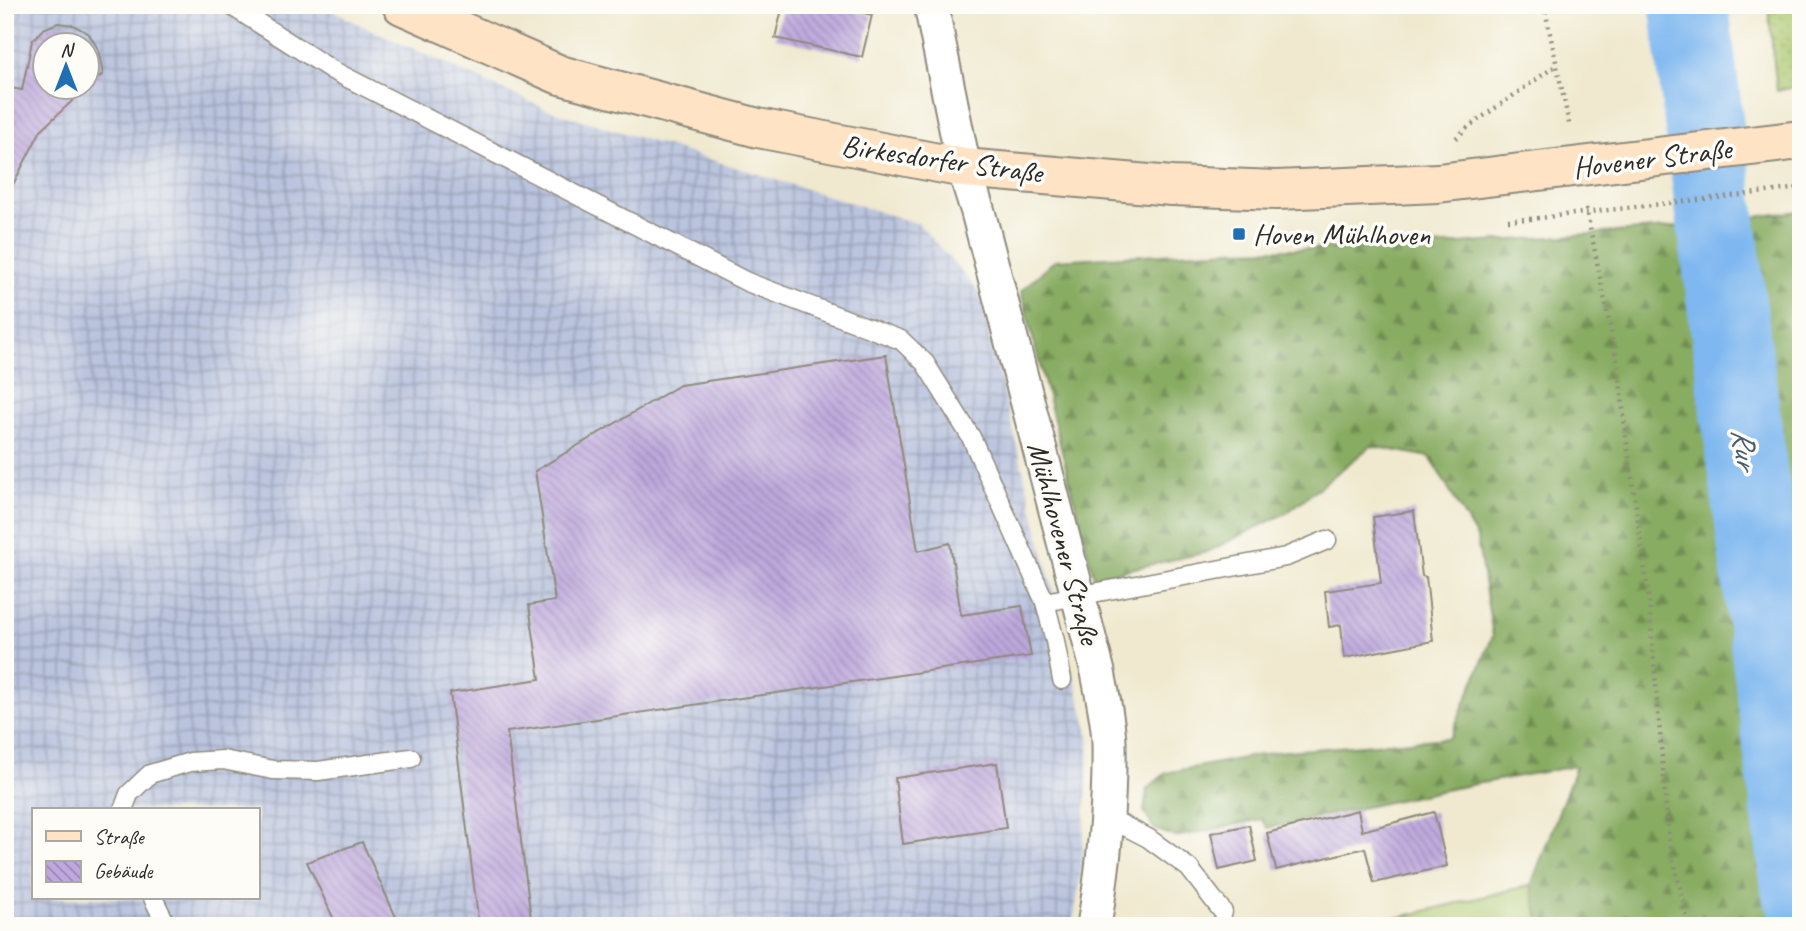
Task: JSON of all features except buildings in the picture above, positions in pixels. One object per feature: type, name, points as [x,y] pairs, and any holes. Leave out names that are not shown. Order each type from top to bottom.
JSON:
[{"type":"main road","name":"Birkesdorfer Straße","points":[[402,5],[560,75],[758,128],[964,168],[1172,186],[1277,190],[1438,183],[1504,175]]},
{"type":"main road","name":"Hovener Straße","points":[[1504,175],[1801,140]]},
{"type":"street","name":"Mühlhovener Straße","points":[[931,5],[964,168],[1098,672],[1109,739],[1107,817],[1094,926]]},
{"type":"lane","points":[[230,5],[332,70],[747,282],[901,340],[925,363],[971,438],[1045,602],[1062,680]]},
{"type":"lane","points":[[1045,602],[1286,557],[1327,540]]},
{"type":"lane","points":[[124,808],[129,794],[150,774],[190,762],[223,760],[273,770],[318,771],[411,758]]},
{"type":"lane","points":[[1107,817],[1148,838],[1189,867],[1223,912]]},
{"type":"lane","points":[[154,900],[167,926]]},
{"type":"path","points":[[1544,5],[1571,131]]},
{"type":"path","points":[[1468,127],[1558,65]]},
{"type":"path","points":[[1530,219],[1801,188]]},
{"type":"path","points":[[1584,198],[1619,372],[1648,591],[1669,841],[1689,926]]},
{"type":"shaded area","points":[[5,5],[326,5],[350,20],[546,109],[919,224],[979,292],[1090,740],[1081,871],[1073,926],[5,926]]},
{"type":"green space","points":[[1768,5],[1801,5],[1801,85],[1777,91]]},
{"type":"green space","points":[[1801,211],[1801,926],[1541,926],[1531,885],[1576,766],[1454,788],[1268,828],[1262,819],[1176,837],[1154,829],[1144,811],[1147,789],[1166,773],[1275,752],[1450,738],[1493,636],[1477,538],[1430,457],[1371,446],[1288,512],[1207,552],[1094,577],[1021,291],[1055,260],[1232,250],[1419,247],[1668,228]]},
{"type":"green space","points":[[1531,885],[1541,926],[1364,926]]},
{"type":"waterway","name":"Rur","points":[[1689,5],[1801,890]]},
{"type":"place","name":"Hoven Mühlhoven","points":[[1239,234]]}]
